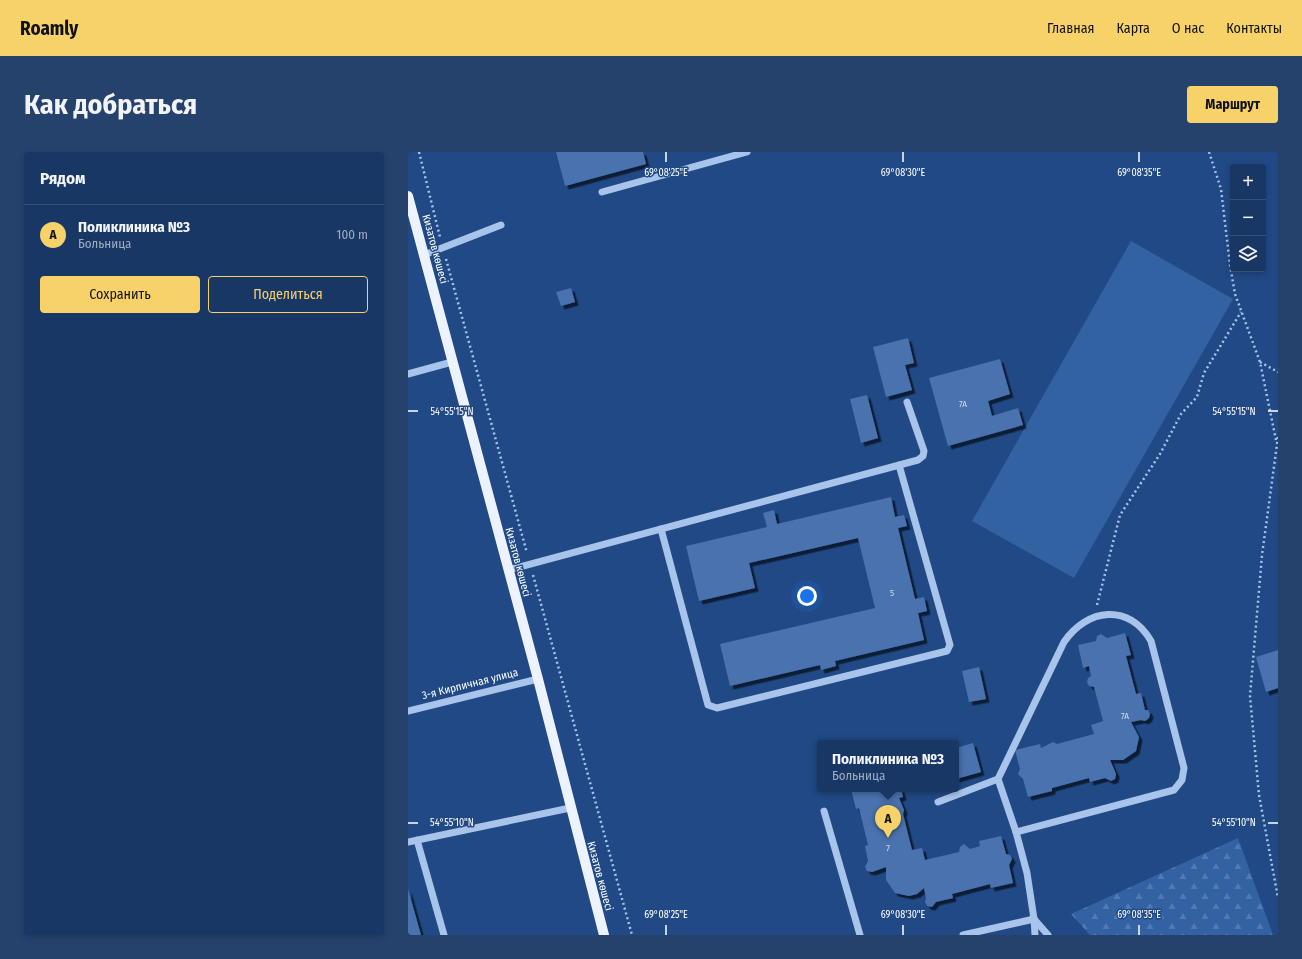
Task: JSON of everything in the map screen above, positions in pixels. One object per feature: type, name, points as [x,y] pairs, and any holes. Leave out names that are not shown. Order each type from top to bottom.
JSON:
[{"type":"main road","name":"Кизатов көшесі","points":[[408,196],[538,679],[570,808],[604,935]]},
{"type":"street","points":[[602,192],[747,152]]},
{"type":"street","points":[[424,255],[500,225]]},
{"type":"street","points":[[408,374],[452,362]]},
{"type":"street","points":[[508,570],[918,460],[923,456],[924,451],[907,402]]},
{"type":"street","points":[[661,529],[708,705],[711,708],[717,708],[947,651],[950,645],[899,465]]},
{"type":"street","points":[[938,802],[998,779],[1064,642],[1080,623],[1093,617],[1104,615],[1126,616],[1141,627],[1151,641],[1184,768],[1182,780],[1174,790],[1016,832]]},
{"type":"street","name":"3-я Кирпичная улица","points":[[408,711],[538,679]]},
{"type":"street","points":[[998,779],[1016,832],[1027,873],[1035,935]]},
{"type":"street","points":[[408,842],[570,808]]},
{"type":"street","points":[[824,810],[860,935]]},
{"type":"street","points":[[417,840],[444,935]]},
{"type":"street","points":[[963,935],[1034,919]]},
{"type":"street","points":[[1034,919],[1048,935]]},
{"type":"path","points":[[418,152],[632,935]]},
{"type":"path","points":[[1208,152],[1221,189],[1235,294],[1260,362],[1276,442]]},
{"type":"path","points":[[1093,617],[1120,515],[1160,454],[1181,414],[1197,397],[1204,373],[1241,312]]},
{"type":"path","points":[[1260,362],[1278,372]]},
{"type":"path","points":[[1278,436],[1262,555],[1250,696],[1259,795],[1278,898]]},
{"type":"green space","points":[[1131,241],[1233,299],[1074,578],[972,521]]},
{"type":"green space","points":[[1238,838],[1273,935],[1090,935],[1071,914]]},
{"type":"building","points":[[556,152],[643,152],[646,164],[565,186]]},
{"type":"building","points":[[571,288],[575,302],[561,306],[556,292]]},
{"type":"building","points":[[908,338],[914,363],[905,365],[912,390],[886,397],[873,347]]},
{"type":"building","points":[[1000,359],[1010,394],[988,401],[992,416],[1018,408],[1023,425],[948,446],[929,378]]},
{"type":"building","points":[[867,395],[878,438],[861,443],[850,399]]},
{"type":"building","points":[[891,497],[895,517],[904,515],[907,526],[898,528],[915,599],[924,597],[927,611],[918,613],[924,640],[835,661],[836,666],[821,670],[820,665],[730,686],[720,644],[875,608],[858,538],[749,563],[755,588],[699,601],[686,546],[767,527],[763,513],[774,510],[777,524]]},
{"type":"building","points":[[1125,633],[1131,655],[1126,656],[1136,694],[1141,693],[1145,710],[1148,710],[1150,714],[1149,718],[1145,721],[1141,720],[1131,722],[1139,737],[1136,751],[1123,760],[1110,760],[1116,774],[1115,779],[1111,781],[1105,778],[1090,782],[1089,778],[1052,788],[1052,791],[1028,797],[1023,779],[1018,774],[1020,769],[1015,750],[1040,744],[1041,748],[1053,742],[1057,744],[1094,734],[1091,725],[1103,721],[1094,687],[1089,686],[1087,682],[1088,678],[1091,676],[1089,666],[1083,668],[1078,645],[1096,641],[1097,636],[1101,634],[1107,638]]},
{"type":"building","points":[[1278,650],[1278,688],[1266,692],[1256,657]]},
{"type":"building","points":[[979,667],[986,699],[969,702],[962,671]]},
{"type":"building","points":[[973,743],[981,772],[959,778],[959,747]]},
{"type":"building","points":[[852,792],[902,792],[903,797],[899,798],[904,810],[903,814],[912,850],[922,848],[925,860],[959,852],[960,847],[964,844],[970,849],[980,846],[979,841],[1001,836],[1006,854],[1010,855],[1012,859],[1009,865],[1013,883],[991,888],[990,884],[952,894],[953,898],[936,902],[932,907],[927,906],[925,902],[926,898],[924,888],[917,894],[909,896],[895,893],[886,880],[886,867],[872,872],[867,871],[865,867],[868,861],[865,846],[868,845],[859,808],[856,809]]},
{"type":"building","points":[[408,889],[421,935],[408,935]]},
{"type":"place","name":"Поликлиника №3","points":[[888,838]]}]
